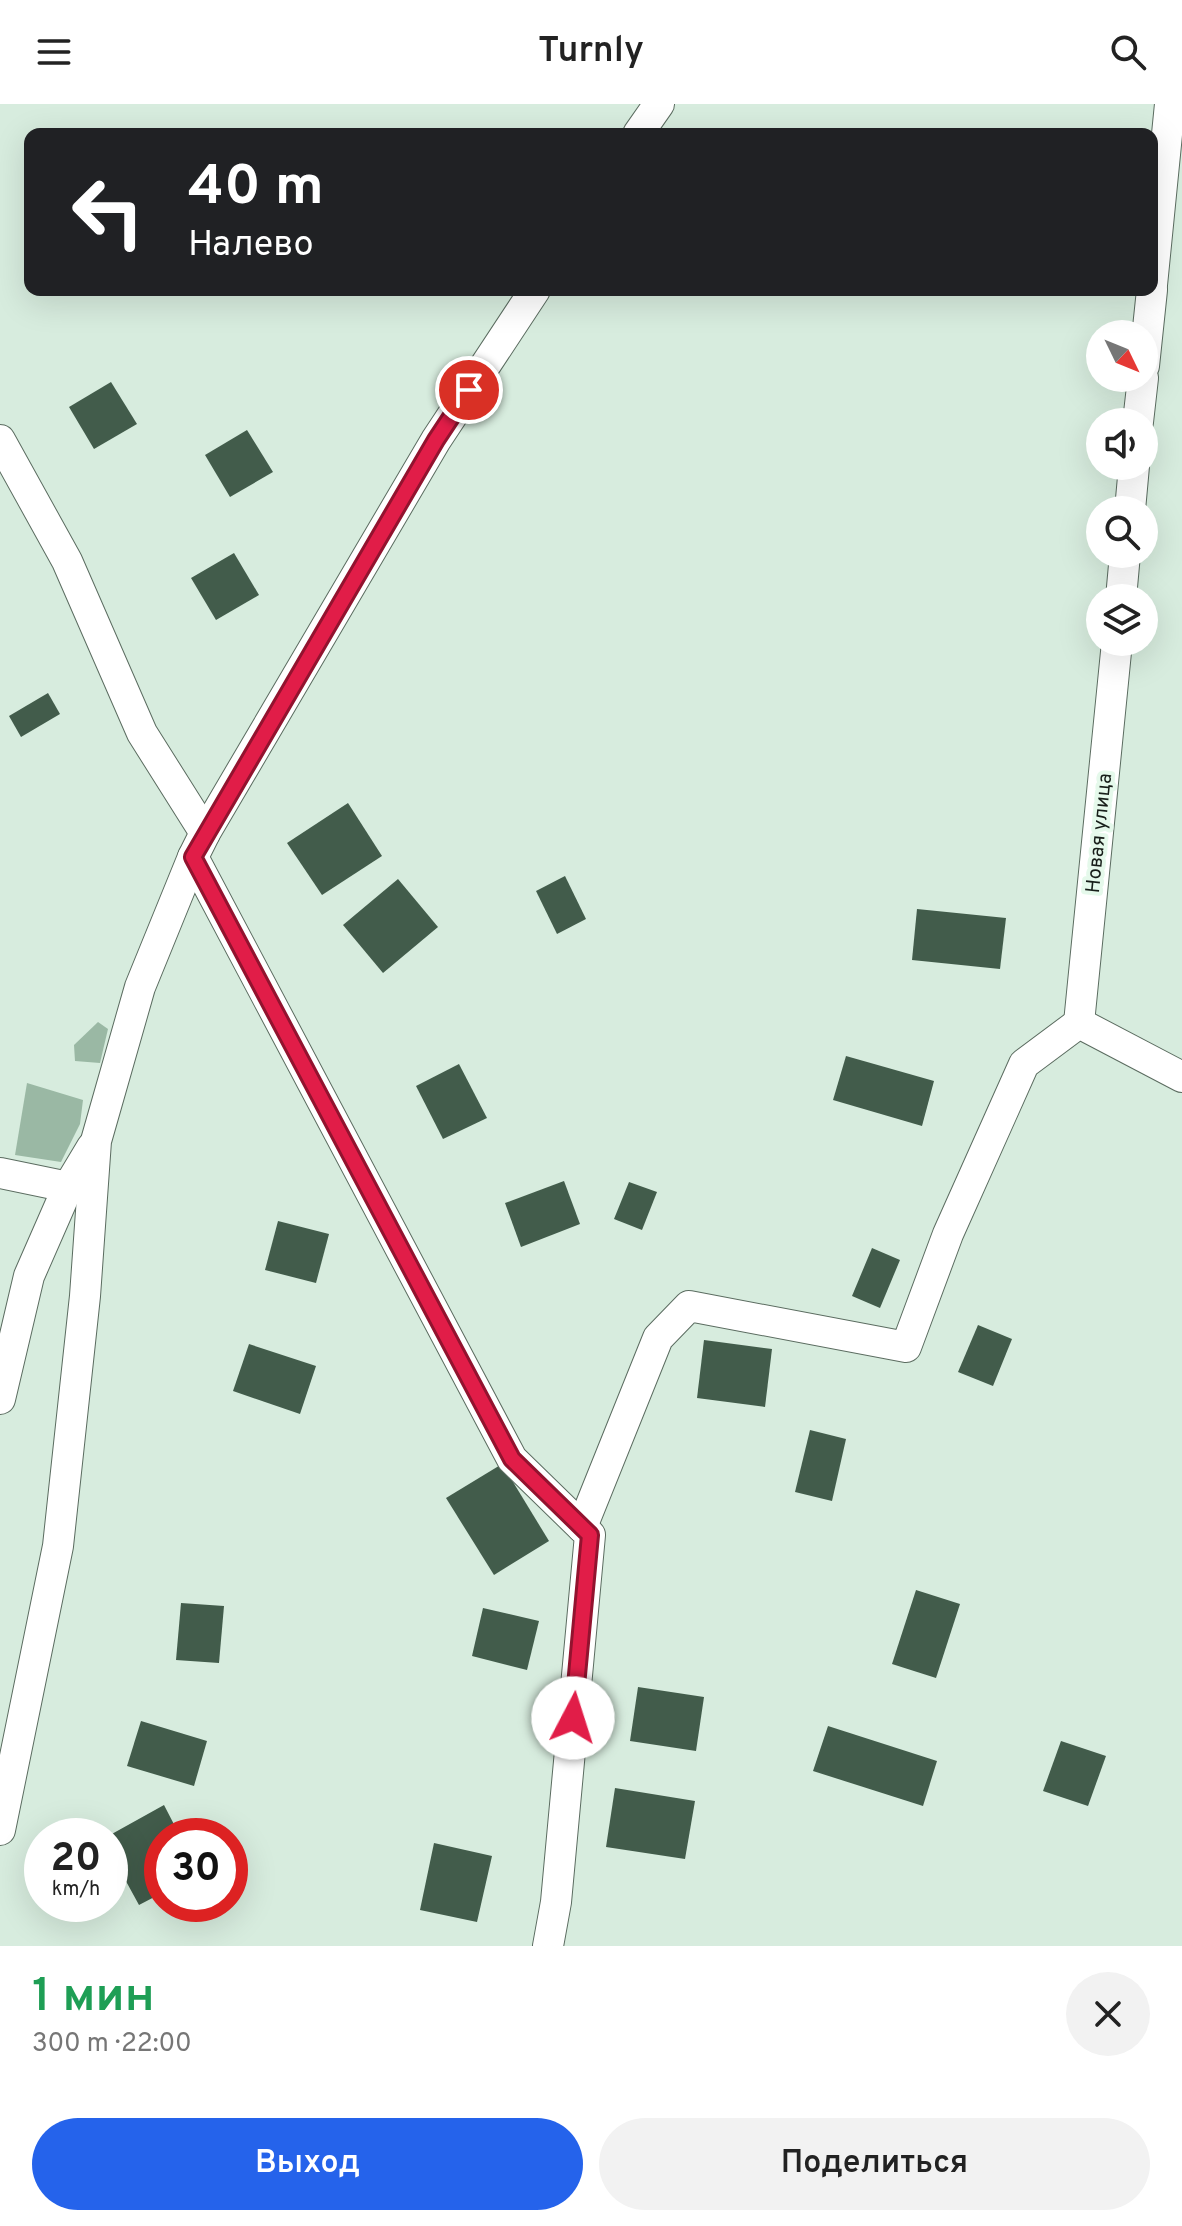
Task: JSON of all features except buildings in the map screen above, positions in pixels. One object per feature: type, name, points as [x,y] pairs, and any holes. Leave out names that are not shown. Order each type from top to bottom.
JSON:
[{"type":"street","points":[[642,128],[659,104]]},
{"type":"street","points":[[1158,227],[1170,104]]},
{"type":"street","points":[[0,1830],[58,1546],[85,1296],[96,1141],[140,987],[199,845],[436,440],[531,296]]},
{"type":"street","points":[[1149,320],[1151,296]]},
{"type":"street","points":[[0,440],[67,561],[142,733],[512,1459],[590,1535],[556,1902],[548,1946]]},
{"type":"street","name":"Новая улица","points":[[1079,1023],[1116,656]]},
{"type":"street","points":[[582,1527],[658,1338],[689,1306],[906,1347],[948,1234],[1024,1064],[1079,1023],[1182,1077]]},
{"type":"street","points":[[0,1399],[29,1276],[68,1187],[96,1141]]},
{"type":"street","points":[[0,1173],[68,1187]]},
{"type":"green space","points":[[98,1022],[108,1029],[100,1063],[75,1061],[74,1045]]},
{"type":"green space","points":[[27,1083],[83,1100],[80,1124],[61,1162],[15,1155]]},
{"type":"route","points":[[469,390],[436,440],[193,857],[512,1459],[590,1535],[573,1718]]}]
